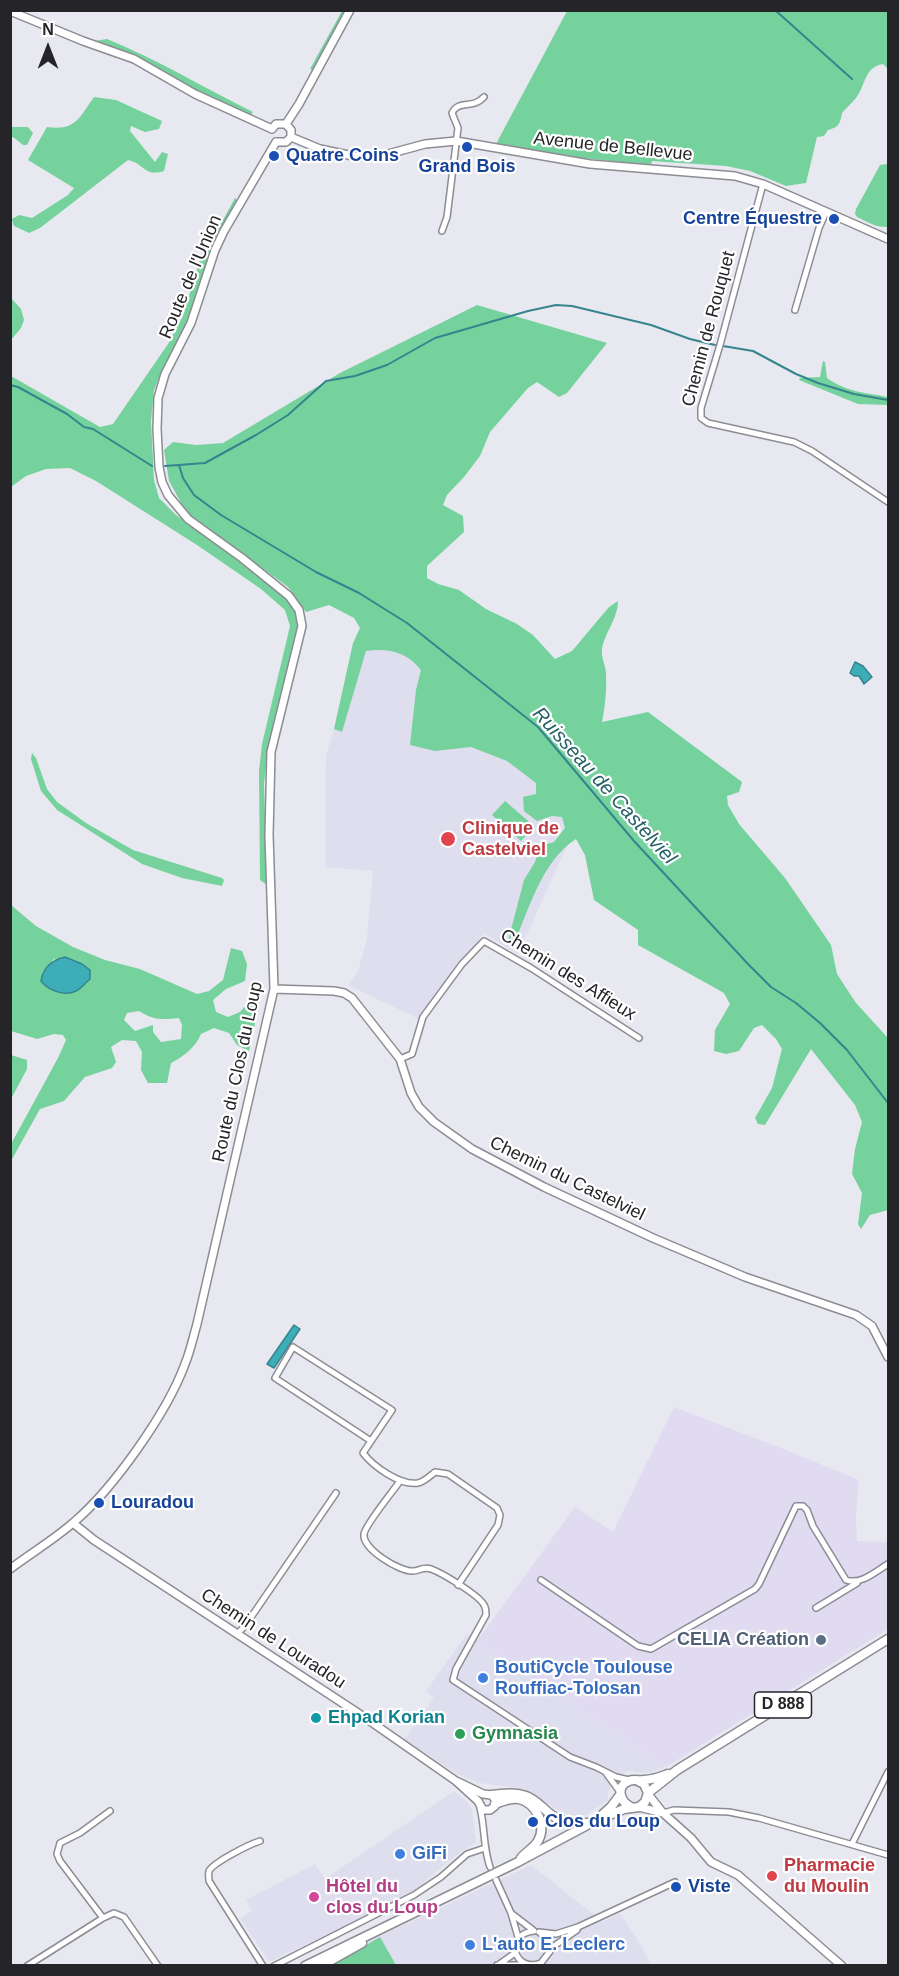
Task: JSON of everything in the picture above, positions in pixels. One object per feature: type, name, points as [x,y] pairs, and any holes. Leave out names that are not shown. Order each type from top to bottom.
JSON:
[{"type":"main road","name":"D 888","points":[[648,1794],[677,1770],[888,1639]]},
{"type":"main road","name":"D 888","points":[[635,1780],[655,1779],[677,1770]]},
{"type":"main road","points":[[305,1965],[518,1862],[593,1822],[635,1807],[645,1802],[648,1794],[644,1784],[635,1780],[623,1786],[612,1807],[593,1822],[573,1823],[559,1820],[534,1800],[525,1796],[492,1795]]},
{"type":"main road","points":[[620,1794],[622,1801],[635,1807]]},
{"type":"main road","points":[[493,1807],[510,1799],[519,1799],[531,1805],[537,1813],[541,1826],[540,1838],[518,1862]]},
{"type":"main road","points":[[321,1965],[406,1917]]},
{"type":"street","points":[[286,124],[350,10]]},
{"type":"street","points":[[10,11],[134,59],[195,94],[272,129]]},
{"type":"street","points":[[442,231],[447,217],[458,129],[452,113],[459,105],[472,105],[484,98]]},
{"type":"street","points":[[276,124],[286,124],[291,130],[291,137],[286,142],[276,142],[271,136],[272,129],[276,124]]},
{"type":"street","name":"Avenue de Bellevue","points":[[291,137],[335,153],[364,157],[389,155],[441,141],[456,141],[590,164],[718,173],[763,184],[888,239]]},
{"type":"street","name":"Route de l'Union","points":[[159,467],[156,411],[165,374],[191,323],[215,250],[224,231],[276,142]]},
{"type":"street","name":"Chemin de Rouquet","points":[[763,184],[720,345],[700,408],[701,418],[708,423],[794,442],[812,451],[888,502]]},
{"type":"street","points":[[795,310],[819,228],[826,212]]},
{"type":"street","name":"Route du Clos du Loup","points":[[10,1569],[73,1523],[99,1496],[136,1450],[169,1398],[185,1364],[197,1324],[274,989],[269,835],[271,752],[301,635],[301,616],[296,603],[281,588],[188,519],[175,506],[168,495],[159,467]]},
{"type":"street","name":"Chemin des Affieux","points":[[400,1059],[412,1054],[423,1017],[462,964],[484,941],[531,968],[639,1038]]},
{"type":"street","name":"Chemin du Castelviel","points":[[274,989],[344,993],[360,1006],[400,1059],[411,1093],[419,1107],[434,1122],[472,1149],[544,1187],[653,1238],[745,1276],[856,1315],[872,1326],[888,1357]]},
{"type":"street","points":[[371,1441],[275,1378],[293,1347],[392,1410],[363,1453],[369,1461],[400,1480],[417,1484],[435,1472],[448,1474],[497,1508],[501,1515],[498,1525],[458,1585]]},
{"type":"street","points":[[400,1480],[366,1529],[365,1540],[368,1547],[398,1568],[414,1572],[426,1568],[432,1569],[484,1605],[486,1615],[456,1669],[453,1680],[570,1757],[616,1777],[635,1780]]},
{"type":"street","points":[[238,1633],[336,1493]]},
{"type":"street","points":[[541,1580],[638,1646],[651,1649],[755,1589],[796,1506],[799,1506],[807,1510],[813,1526],[842,1576],[850,1582],[861,1581]]},
{"type":"street","name":"Chemin de Louradou","points":[[73,1523],[94,1540],[238,1633],[456,1781]]},
{"type":"street","points":[[816,1608],[888,1564]]},
{"type":"street","points":[[604,1772],[620,1794]]},
{"type":"street","points":[[852,1844],[888,1772]]},
{"type":"street","points":[[456,1781],[483,1794],[492,1795],[493,1807],[484,1824]]},
{"type":"street","points":[[456,1781],[483,1810],[493,1807]]},
{"type":"street","points":[[483,1794],[479,1804],[490,1867]]},
{"type":"street","points":[[648,1794],[663,1813],[691,1838],[711,1862],[738,1875],[842,1965]]},
{"type":"street","points":[[635,1807],[663,1813],[674,1810],[729,1812],[759,1818],[888,1855]]},
{"type":"street","points":[[103,1918],[60,1861],[57,1848],[60,1843],[80,1833],[110,1811]]},
{"type":"street","points":[[260,1841],[247,1845],[213,1867],[208,1876],[209,1881],[264,1965]]},
{"type":"street","points":[[274,1965],[414,1895],[467,1854],[485,1848]]},
{"type":"street","points":[[496,1880],[519,1937]]},
{"type":"street","points":[[496,1965],[541,1963],[562,1939],[591,1922],[675,1882]]},
{"type":"street","points":[[27,1965],[114,1913],[124,1917],[159,1965]]},
{"type":"street","points":[[511,1913],[548,1941],[549,1953]]},
{"type":"street","points":[[527,1965],[515,1953],[514,1948],[519,1937],[528,1931],[561,1933],[591,1922]]},
{"type":"street","points":[[496,1965],[515,1953]]},
{"type":"shaded area","name":"Clinique de Castelviel","points":[[361,638],[429,662],[583,810],[518,954],[484,933],[423,1013],[421,1020],[348,985],[358,971],[367,939],[373,871],[325,867],[326,756]]},
{"type":"shaded area","points":[[674,1407],[859,1480],[856,1516],[857,1541],[888,1542],[888,1629],[666,1767],[477,1641],[575,1507],[613,1532]]},
{"type":"shaded area","points":[[467,1634],[666,1767],[649,1773],[626,1771],[609,1790],[607,1801],[586,1815],[575,1816],[560,1812],[524,1789],[480,1783],[459,1775],[404,1739],[434,1698],[426,1691]]},
{"type":"shaded area","points":[[454,1791],[472,1809],[476,1842],[455,1856],[416,1889],[269,1962],[240,1918],[252,1911],[246,1900],[315,1864],[325,1879]]},
{"type":"shaded area","points":[[531,1865],[603,1922],[620,1913],[651,1965],[317,1966]]},
{"type":"green space","points":[[342,11],[347,11],[314,71],[310,69]]},
{"type":"green space","points":[[567,11],[888,11],[888,69],[883,64],[872,69],[856,98],[842,113],[841,120],[835,128],[828,130],[824,136],[817,137],[806,183],[786,186],[750,171],[726,166],[652,161],[651,165],[582,158],[496,144]]},
{"type":"green space","points":[[107,39],[253,112],[251,115],[206,96],[144,60],[94,41]]},
{"type":"green space","points":[[94,97],[116,100],[162,121],[159,129],[145,132],[131,126],[130,131],[155,162],[162,152],[168,154],[164,171],[148,171],[128,160],[40,228],[29,233],[14,226],[12,220],[11,222],[11,215],[12,219],[19,215],[32,218],[68,195],[74,188],[28,160],[47,127],[57,128],[71,125],[80,117]]},
{"type":"green space","points":[[12,127],[28,127],[33,133],[27,145],[11,138]]},
{"type":"green space","points":[[887,164],[888,227],[884,227],[869,223],[855,214],[880,165]]},
{"type":"green space","points":[[235,198],[238,201],[187,325],[154,390],[151,421],[154,480],[159,498],[176,515],[252,567],[290,601],[298,618],[296,636],[268,750],[264,784],[267,885],[260,880],[259,771],[262,744],[290,626],[285,610],[261,589],[197,545],[96,481],[70,468],[46,469],[26,476],[11,487],[11,376],[100,427],[113,424],[168,344],[183,316],[201,256]]},
{"type":"green space","points":[[11,298],[21,309],[24,320],[21,328],[11,340]]},
{"type":"green space","points":[[477,305],[607,343],[567,393],[559,397],[537,382],[528,388],[490,432],[480,456],[447,495],[443,505],[463,516],[464,532],[427,566],[427,578],[459,590],[486,609],[517,624],[533,635],[555,659],[572,651],[609,607],[618,601],[616,614],[602,650],[606,671],[606,698],[602,722],[648,712],[742,782],[739,792],[727,796],[728,805],[739,824],[785,878],[831,945],[837,974],[856,1003],[888,1038],[888,1210],[870,1215],[861,1229],[858,1224],[862,1193],[852,1174],[862,1122],[855,1105],[811,1049],[765,1125],[758,1124],[755,1118],[772,1088],[782,1049],[776,1039],[762,1025],[754,1028],[739,1051],[726,1054],[714,1051],[715,1030],[730,1004],[724,993],[638,945],[638,930],[594,900],[585,855],[576,839],[565,848],[546,871],[515,941],[508,941],[524,880],[535,862],[540,846],[554,842],[565,828],[562,817],[552,816],[537,821],[524,811],[523,797],[536,794],[536,783],[507,761],[471,747],[435,751],[410,745],[416,690],[421,670],[403,655],[382,650],[366,651],[342,732],[334,729],[353,643],[360,628],[354,618],[329,605],[306,612],[288,587],[186,512],[169,481],[164,450],[173,442],[196,445],[223,443],[340,373]]},
{"type":"green space","points":[[823,361],[827,378],[849,389],[888,397],[888,405],[858,404],[799,380],[800,378],[820,377]]},
{"type":"green space","points":[[32,753],[47,789],[57,802],[86,823],[133,850],[222,878],[224,880],[222,886],[182,878],[142,864],[57,810],[41,791],[31,759]]},
{"type":"green space","points":[[505,801],[534,826],[521,841],[492,815]]},
{"type":"green space","points":[[11,905],[36,926],[73,947],[105,960],[140,969],[197,994],[209,991],[223,980],[231,948],[242,951],[247,964],[245,981],[226,989],[213,1000],[216,1012],[228,1017],[240,1012],[249,1002],[259,1005],[249,1051],[237,1045],[229,1033],[214,1028],[201,1034],[189,1051],[171,1063],[167,1083],[148,1083],[141,1070],[142,1052],[136,1041],[122,1040],[111,1047],[116,1062],[112,1068],[85,1077],[64,1101],[40,1109],[11,1161],[11,1144],[66,1040],[63,1035],[54,1034],[37,1039],[11,1031]],"holes":[[[54,959],[90,979],[75,992],[42,973]],[[139,1011],[158,1019],[179,1018],[182,1025],[181,1039],[161,1042],[153,1032],[153,1025],[135,1031],[124,1020],[127,1013]]]},
{"type":"green space","points":[[11,1055],[27,1060],[27,1069],[11,1099]]},
{"type":"green space","points":[[380,1937],[396,1965],[330,1966]]},
{"type":"water","points":[[855,662],[863,666],[872,677],[864,684],[859,676],[850,673]]},
{"type":"water","points":[[65,957],[90,970],[90,979],[71,993],[52,990],[41,981],[49,965]]},
{"type":"water","points":[[294,1325],[300,1329],[274,1368],[267,1364]]},
{"type":"waterway","points":[[775,10],[852,79]]},
{"type":"waterway","name":"Ruisseau de Castelviel","points":[[165,466],[205,463],[288,415],[326,381],[355,376],[387,365],[435,338],[528,311],[556,305],[572,306],[651,325],[715,345]]},
{"type":"waterway","points":[[723,346],[753,351],[818,383],[854,394],[888,400]]},
{"type":"waterway","name":"Ruisseau de Castelviel","points":[[10,385],[18,387],[67,414],[84,427],[93,429],[152,466]]},
{"type":"waterway","name":"Ruisseau de Castelviel","points":[[179,465],[183,478],[194,495],[221,515],[316,572],[359,593],[407,623],[538,727],[634,841],[748,964],[771,987],[796,1003],[820,1023],[847,1050],[888,1103]]},
{"type":"place","name":"Grand Bois","points":[[467,147]]},
{"type":"place","name":"Quatre Coins","points":[[274,156]]},
{"type":"place","name":"Centre Équestre","points":[[834,219]]},
{"type":"place","name":"Clinique de Castelviel","points":[[448,839]]},
{"type":"place","name":"Louradou","points":[[99,1503]]},
{"type":"place","name":"CELIA Création","points":[[821,1640]]},
{"type":"place","name":"BoutiCycle Toulouse Rouffiac-Tolosan","points":[[483,1678]]},
{"type":"place","name":"Ehpad Korian","points":[[316,1718]]},
{"type":"place","name":"Gymnasia","points":[[460,1734]]},
{"type":"place","name":"Clos du Loup","points":[[533,1822]]},
{"type":"place","name":"GiFi","points":[[400,1854]]},
{"type":"place","name":"Pharmacie du Moulin","points":[[772,1876]]},
{"type":"place","name":"Viste","points":[[676,1887]]},
{"type":"place","name":"Hôtel du clos du Loup","points":[[314,1897]]},
{"type":"place","name":"L'auto E. Leclerc","points":[[470,1945]]}]
